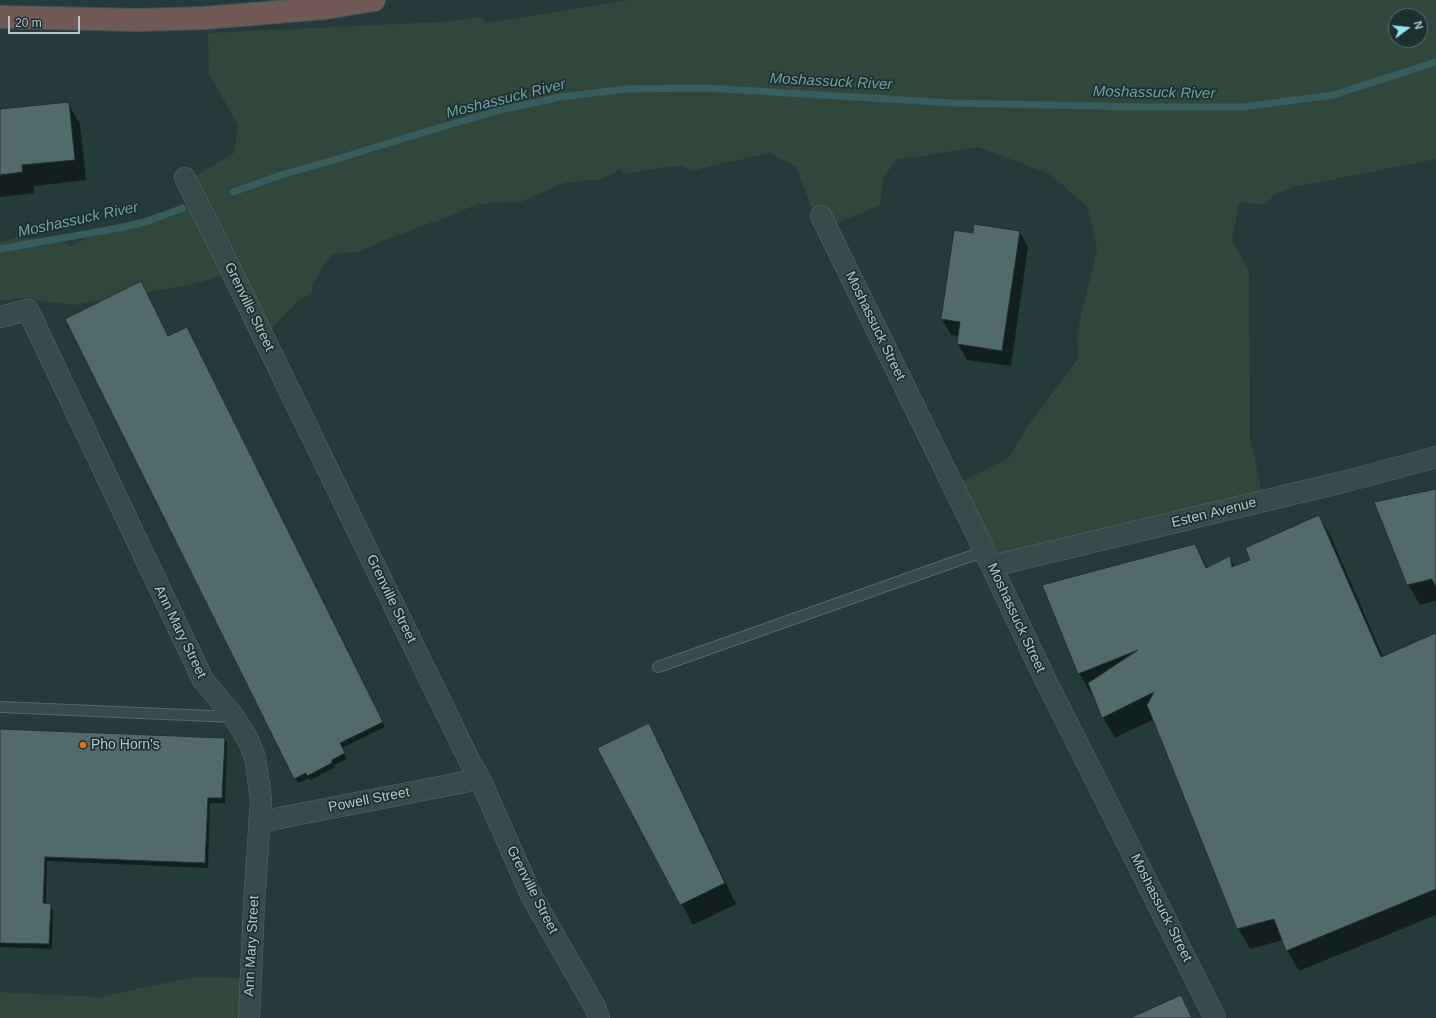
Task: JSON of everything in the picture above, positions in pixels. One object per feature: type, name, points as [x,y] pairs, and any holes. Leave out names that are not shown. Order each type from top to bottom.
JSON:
[{"type":"highway","points":[[0,17],[139,20],[205,18],[325,8],[374,0]]},
{"type":"street","name":"Grenville Street","points":[[185,178],[471,764],[480,779],[531,895],[595,1007],[599,1018]]},
{"type":"street","name":"Moshassuck Street","points":[[820,216],[962,503],[1045,679],[1215,1018]]},
{"type":"street","name":"Ann Mary Street","points":[[0,317],[28,310],[202,680],[234,717],[248,740],[255,757],[261,799],[249,1018]]},
{"type":"street","name":"Esten Avenue","points":[[988,559],[1347,481],[1436,457]]},
{"type":"street","name":"Powell Street","points":[[259,822],[480,779]]},
{"type":"lane","points":[[658,668],[961,560],[988,559]]},
{"type":"lane","points":[[0,707],[234,717]]},
{"type":"green space","points":[[628,0],[1436,0],[1436,159],[1294,187],[1275,194],[1266,204],[1239,203],[1232,241],[1249,270],[1250,438],[1263,498],[997,564],[957,484],[1008,458],[1030,423],[1078,359],[1077,334],[1097,249],[1088,208],[1050,174],[978,147],[896,160],[884,177],[880,205],[832,225],[812,209],[796,167],[769,153],[691,171],[683,166],[665,167],[624,174],[620,169],[602,179],[564,183],[520,202],[477,204],[444,219],[435,221],[356,252],[332,254],[314,281],[311,293],[298,301],[261,339],[227,274],[193,284],[74,305],[18,298],[0,301],[0,242],[16,238],[55,239],[71,246],[111,225],[193,209],[192,178],[234,153],[238,125],[209,74],[209,33],[440,22],[482,17],[485,23]]},
{"type":"green space","points":[[193,977],[251,978],[252,1018],[0,1018],[0,992],[100,997]]},
{"type":"building","points":[[69,102],[75,160],[22,165],[23,172],[0,175],[0,109]]},
{"type":"building","points":[[974,224],[1020,231],[1002,351],[957,344],[960,322],[941,319],[954,230],[973,233]]},
{"type":"building","points":[[141,281],[168,336],[187,327],[383,722],[340,743],[345,753],[332,760],[332,763],[307,776],[306,773],[294,779],[65,319]]},
{"type":"building","points":[[1436,489],[1436,587],[1432,579],[1407,585],[1374,502]]},
{"type":"building","points":[[1319,515],[1381,657],[1436,633],[1436,889],[1286,951],[1274,919],[1237,929],[1147,705],[1154,692],[1102,718],[1088,683],[1138,650],[1078,674],[1042,585],[1195,544],[1206,568],[1230,556],[1232,567],[1250,560],[1245,548]]},
{"type":"building","points":[[649,723],[725,883],[680,905],[597,748]]},
{"type":"building","points":[[0,729],[225,738],[222,798],[208,798],[205,863],[45,857],[43,903],[51,904],[49,944],[0,943]]},
{"type":"building","points":[[1181,995],[1192,1018],[1130,1018]]},
{"type":"waterway","name":"Moshassuck River","points":[[233,192],[284,174],[500,110],[561,97],[626,89],[706,88],[953,103],[1142,107],[1243,107],[1333,95],[1436,62]]},
{"type":"waterway","name":"Moshassuck River","points":[[0,249],[119,228],[145,222],[183,208]]},
{"type":"place","name":"Pho Horn's","points":[[83,745]]}]
